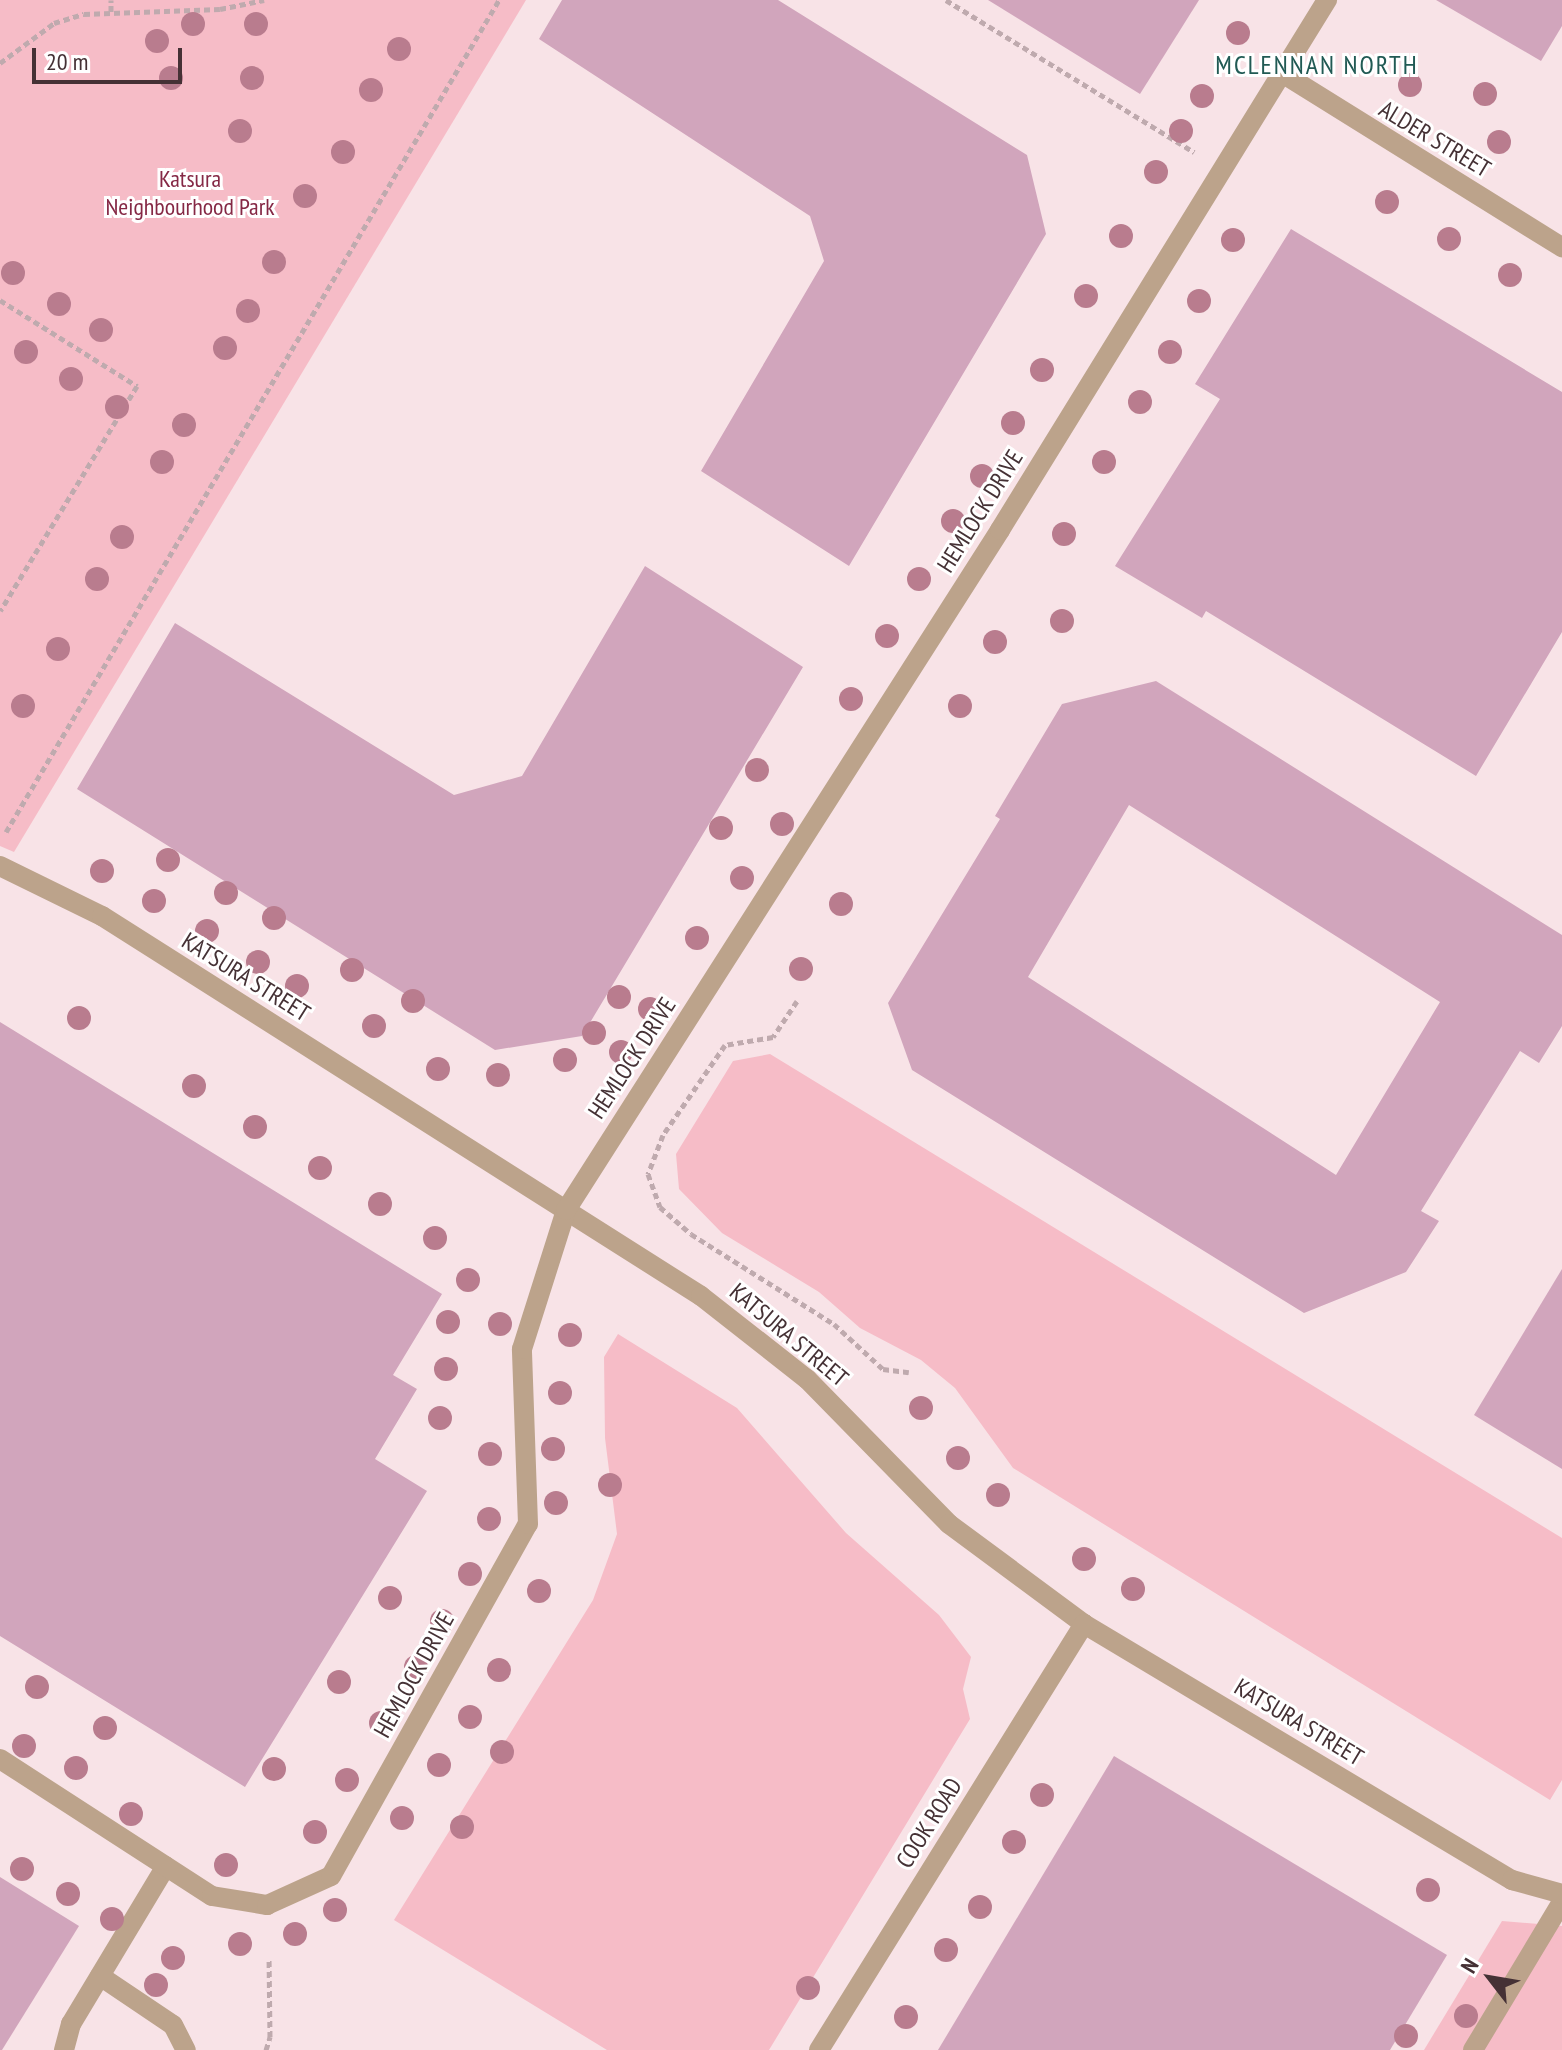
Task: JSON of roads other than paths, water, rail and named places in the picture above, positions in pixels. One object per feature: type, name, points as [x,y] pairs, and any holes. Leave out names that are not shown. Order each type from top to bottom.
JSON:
[{"type":"street","name":"HEMLOCK DRIVE","points":[[0,1759],[212,1896],[267,1905],[331,1876],[528,1524],[522,1349],[566,1210],[1327,0]]},
{"type":"street","name":"ALDER STREET","points":[[1282,73],[1562,247]]},
{"type":"street","name":"KATSURA STREET","points":[[0,866],[102,916],[701,1296],[807,1379],[949,1524],[1084,1624],[1512,1880],[1562,1894]]},
{"type":"street","name":"COOK ROAD","points":[[819,2050],[1084,1624]]},
{"type":"street","points":[[64,2050],[71,2024],[166,1866]]},
{"type":"street","points":[[1473,2050],[1562,1902]]},
{"type":"street","points":[[100,1976],[173,2025],[186,2050]]},
{"type":"district","name":"MCLENNAN NORTH","points":[[1317,65]]},
{"type":"park label","name":"Katsura Neighbourhood Park","points":[[190,193]]}]
